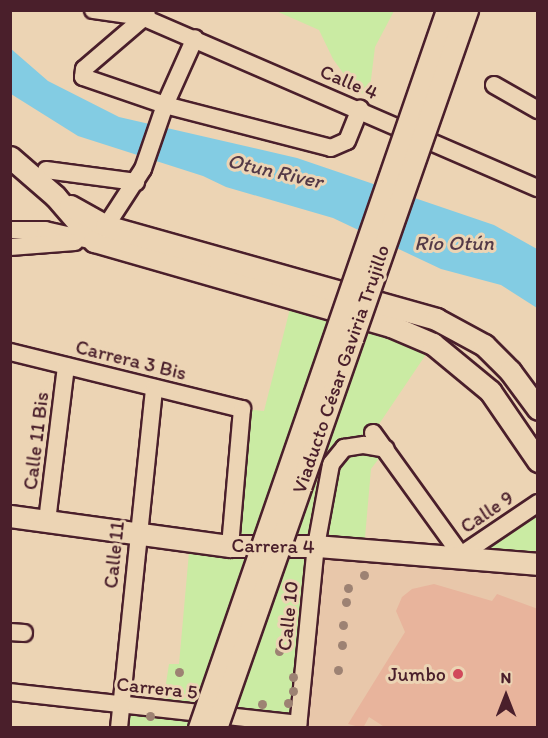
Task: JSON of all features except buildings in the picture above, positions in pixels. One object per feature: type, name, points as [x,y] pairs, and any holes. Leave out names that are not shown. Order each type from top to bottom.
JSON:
[{"type":"main road","name":"Viaducto César Gaviria Trujillo","points":[[199,728],[447,10]]},
{"type":"main road","name":"Viaducto César Gaviria Trujillo","points":[[216,728],[467,10]]},
{"type":"main road","points":[[10,157],[100,233],[391,326],[434,344],[490,391],[537,460]]},
{"type":"main road","points":[[100,233],[436,319],[484,345],[510,371],[537,408]]},
{"type":"main road","name":"Carrera 4","points":[[10,516],[230,546],[316,546],[461,555],[528,563]]},
{"type":"street","name":"Calle 4","points":[[93,10],[149,14],[195,38],[537,188]]},
{"type":"street","points":[[149,14],[84,69],[83,77],[163,112],[331,148],[347,141],[360,109]]},
{"type":"street","points":[[10,247],[100,233],[139,176],[163,112],[195,38]]},
{"type":"street","points":[[494,85],[537,110]]},
{"type":"street","points":[[46,170],[139,176]]},
{"type":"street","points":[[10,230],[100,233]]},
{"type":"street","name":"Carrera 3 Bis","points":[[10,352],[242,409],[230,546]]},
{"type":"street","name":"Calle 11 Bis","points":[[47,521],[66,366]]},
{"type":"street","name":"Calle 11","points":[[119,728],[137,533],[154,388]]},
{"type":"street","name":"Calle 10","points":[[298,726],[316,546],[331,464],[344,448],[369,439],[386,449],[461,555]]},
{"type":"street","name":"Calle 9","points":[[461,555],[537,503]]},
{"type":"street","points":[[528,563],[537,574]]},
{"type":"street","name":"Carrera 5","points":[[10,692],[298,726]]},
{"type":"shaded area","points":[[316,546],[519,563],[537,575],[537,727],[298,728]]},
{"type":"green space","points":[[276,11],[394,11],[375,47],[369,96],[356,91],[333,59],[319,30]]},
{"type":"green space","points":[[293,297],[433,344],[373,433],[386,449],[371,469],[364,549],[316,546],[298,727],[119,728],[120,705],[162,709],[169,664],[179,664],[190,541],[230,546],[242,409],[264,411]]},
{"type":"green space","points":[[537,503],[537,564],[461,555]]},
{"type":"water","name":"Río Otún","points":[[10,48],[48,81],[119,117],[297,158],[494,225],[537,249],[537,308],[501,285],[441,269],[333,218],[226,187],[203,176],[78,136],[11,94]]},
{"type":"place","name":"Jumbo","points":[[458,674]]},
{"type":"water label","name":"Otun River","points":[[275,171]]}]
